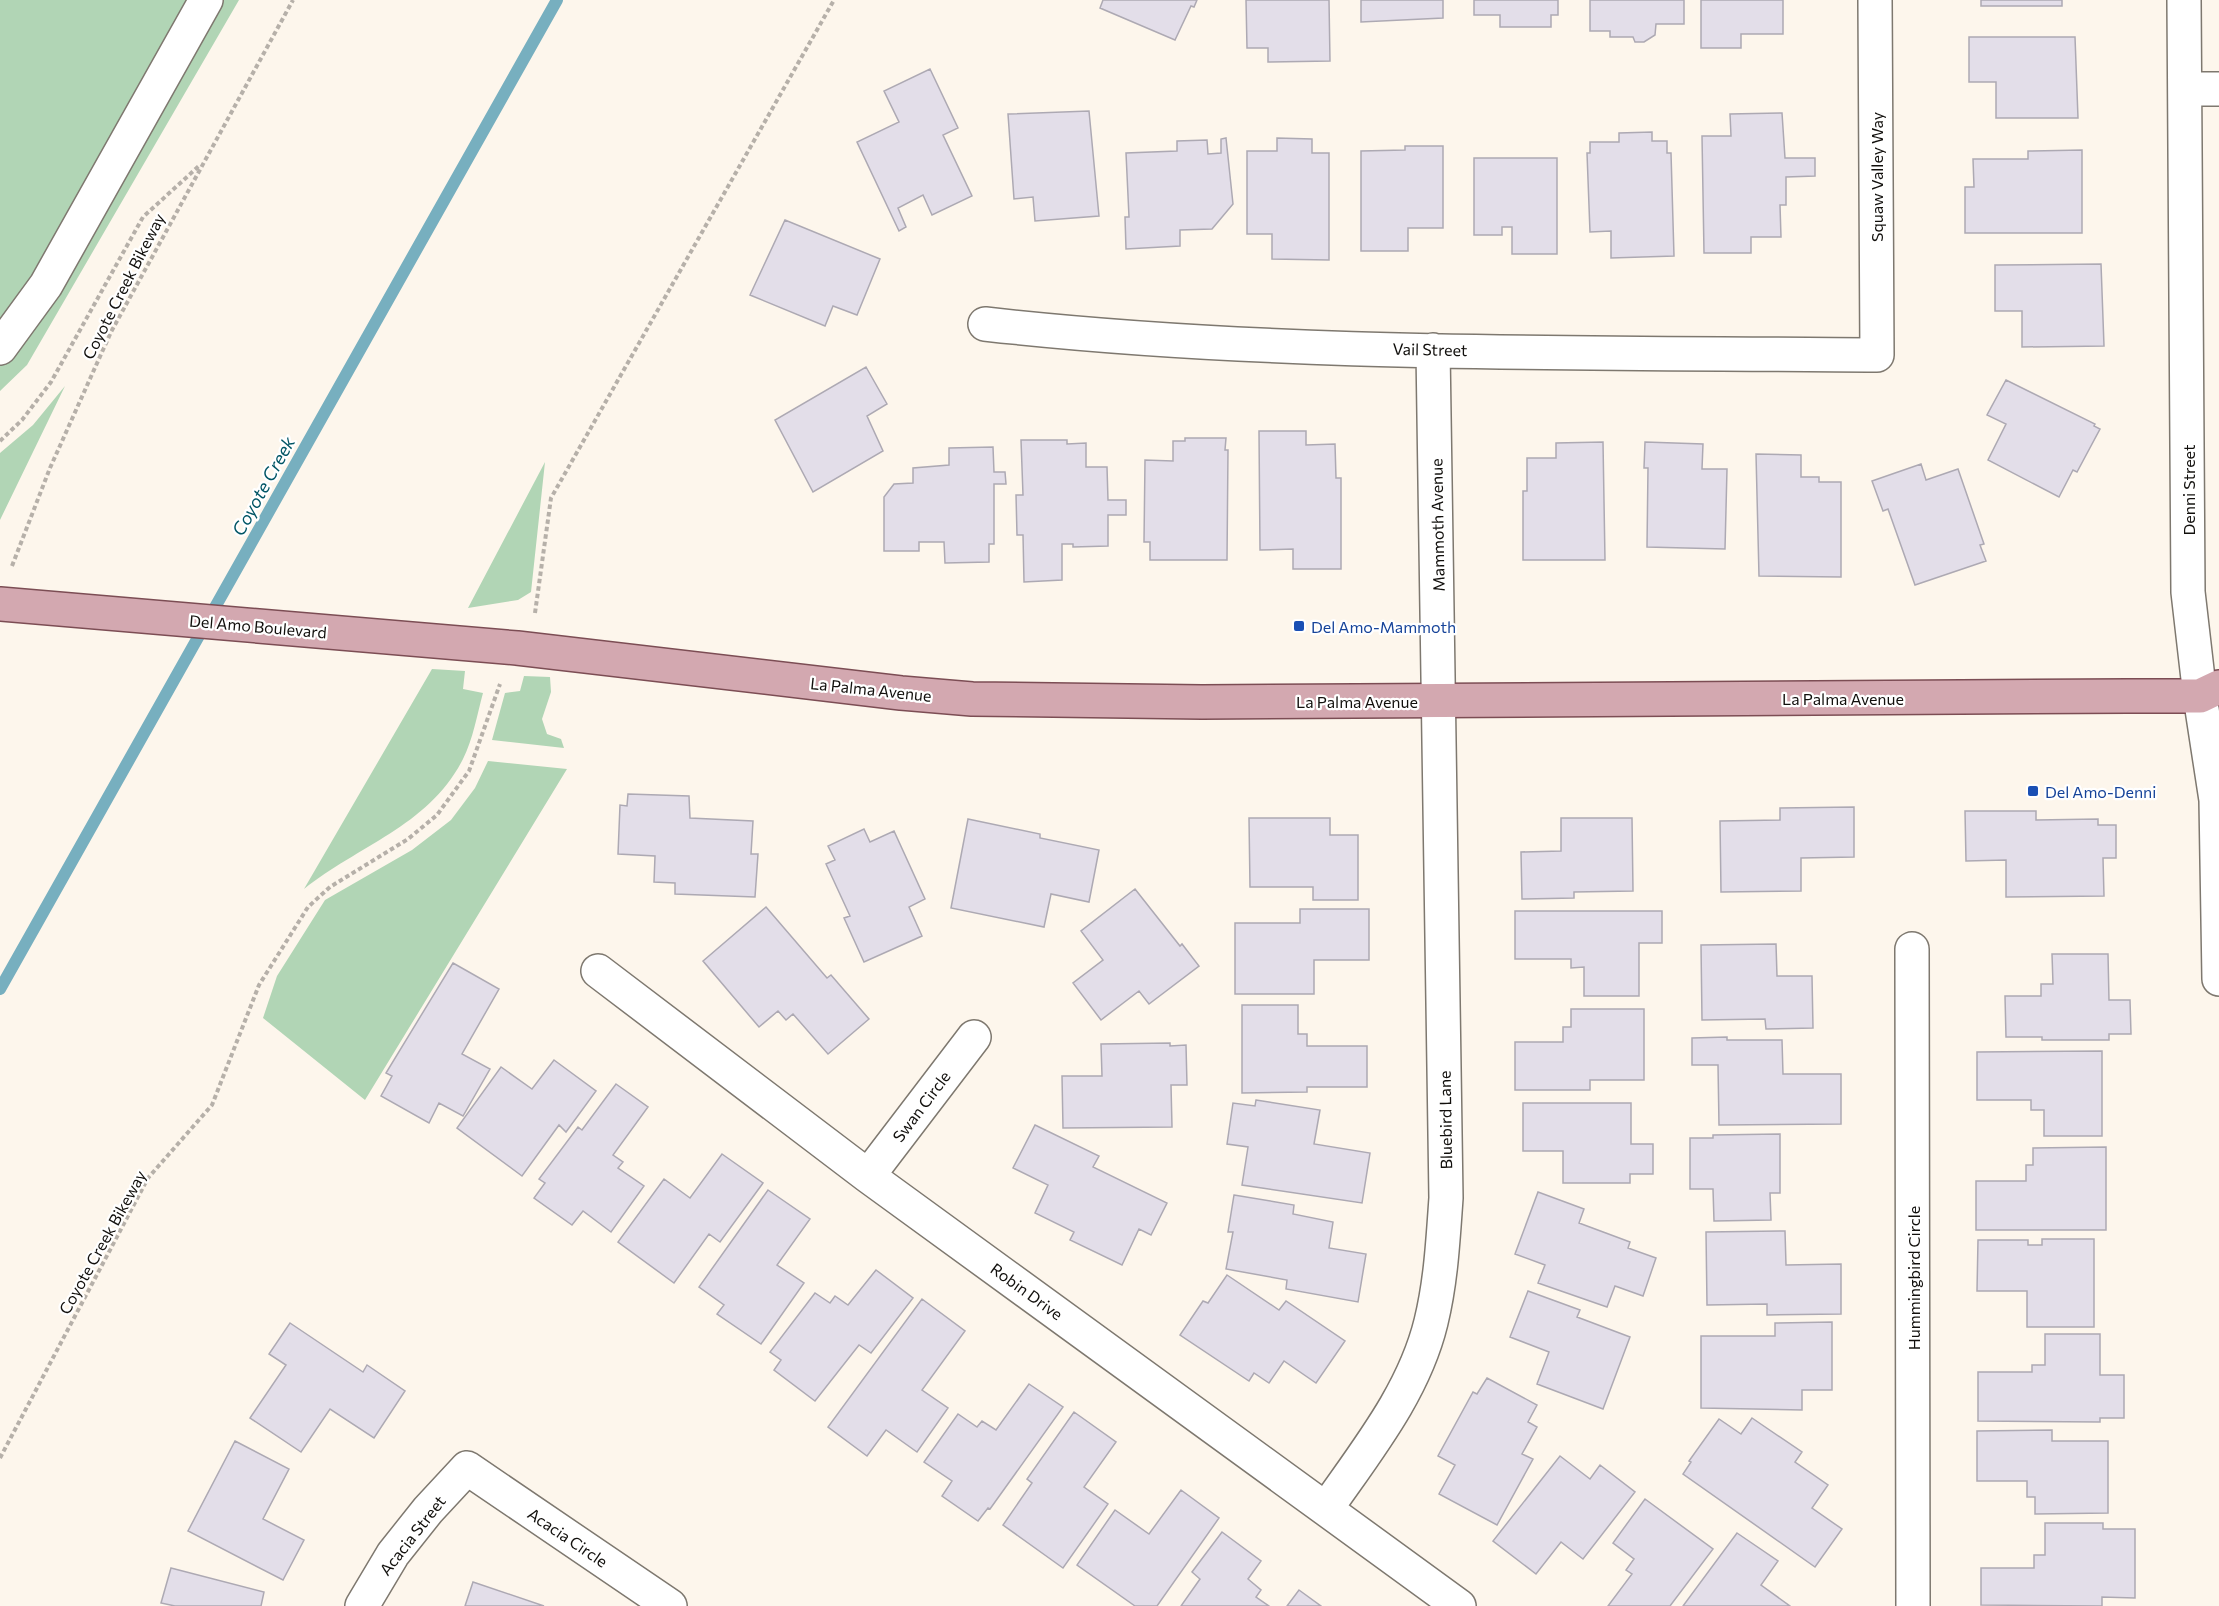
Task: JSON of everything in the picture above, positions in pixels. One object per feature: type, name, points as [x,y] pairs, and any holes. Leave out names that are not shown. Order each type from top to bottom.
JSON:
[{"type":"main road","name":"Del Amo Boulevard","points":[[4,589],[448,642],[517,648]]},
{"type":"main road","name":"La Palma Avenue","points":[[517,648],[901,693],[972,699],[1202,702],[2213,696]]},
{"type":"street","points":[[0,348],[46,285],[206,0]]},
{"type":"street","name":"Squaw Valley Way","points":[[1875,0],[1877,355]]},
{"type":"street","name":"Denni Street","points":[[2184,0],[2188,592],[2213,696],[2219,979]]},
{"type":"street","points":[[2185,89],[2219,89]]},
{"type":"street","name":"Vail Street","points":[[985,324],[1102,338],[1433,350],[1877,355]]},
{"type":"street","name":"Mammoth Avenue","points":[[1433,350],[1439,701]]},
{"type":"street","name":"Bluebird Lane","points":[[1326,1509],[1394,1410],[1416,1367],[1431,1323],[1442,1264],[1446,1198],[1439,701]]},
{"type":"street","name":"Hummingbird Circle","points":[[1912,949],[1913,1606]]},
{"type":"street","name":"Robin Drive","points":[[598,972],[868,1176],[1459,1606]]},
{"type":"street","name":"Swan Circle","points":[[868,1176],[974,1037]]},
{"type":"street","name":"Acacia Street","points":[[362,1606],[393,1554],[428,1510],[467,1467]]},
{"type":"street","name":"Acacia Circle","points":[[467,1467],[670,1606]]},
{"type":"path","name":"Coyote Creek Bikeway","points":[[4,589],[50,468],[111,332],[293,0]]},
{"type":"path","points":[[535,614],[551,498],[834,0]]},
{"type":"path","points":[[0,441],[22,420],[51,382],[143,218],[203,162]]},
{"type":"path","name":"Coyote Creek Bikeway","points":[[0,1458],[148,1178],[212,1105],[259,985],[302,917],[317,896],[408,839],[437,815],[456,792],[479,751],[502,677],[517,648]]},
{"type":"green space","points":[[0,0],[239,0],[27,365],[0,391]]},
{"type":"green space","points":[[65,386],[0,520],[0,453],[33,425]]},
{"type":"green space","points":[[545,462],[531,592],[518,600],[468,608]]},
{"type":"green space","points":[[432,669],[465,671],[463,689],[483,693],[463,759],[449,782],[412,818],[304,889]]},
{"type":"green space","points":[[524,676],[550,677],[551,692],[542,719],[547,734],[561,739],[564,748],[492,740],[505,693],[520,691]]},
{"type":"green space","points":[[488,761],[567,769],[365,1100],[263,1018],[277,976],[325,900],[412,850],[451,820],[475,788]]},
{"type":"building","points":[[1103,0],[1197,0],[1194,7],[1191,6],[1175,40],[1100,8]]},
{"type":"building","points":[[1246,0],[1329,0],[1330,61],[1268,62],[1268,48],[1247,48]]},
{"type":"building","points":[[1361,0],[1443,0],[1443,18],[1361,22]]},
{"type":"building","points":[[1474,0],[1558,0],[1558,15],[1551,15],[1551,27],[1500,27],[1500,15],[1474,15]]},
{"type":"building","points":[[1590,0],[1684,0],[1684,24],[1656,24],[1655,35],[1644,42],[1635,42],[1633,37],[1610,37],[1610,31],[1590,31]]},
{"type":"building","points":[[1701,0],[1783,0],[1783,34],[1741,34],[1741,48],[1701,48]]},
{"type":"building","points":[[1981,0],[2062,0],[2062,6],[1981,6]]},
{"type":"building","points":[[1969,37],[2075,37],[2078,118],[1996,118],[1996,82],[1969,82]]},
{"type":"building","points":[[930,69],[958,128],[943,135],[972,196],[932,215],[923,195],[898,208],[906,227],[899,231],[857,142],[899,122],[884,91]]},
{"type":"building","points":[[1089,111],[1099,216],[1035,221],[1033,197],[1014,199],[1008,114]]},
{"type":"building","points":[[1782,113],[1785,158],[1815,158],[1815,176],[1786,177],[1786,205],[1780,205],[1781,237],[1751,237],[1751,253],[1704,253],[1702,136],[1731,136],[1730,114]]},
{"type":"building","points":[[1652,132],[1652,141],[1667,141],[1667,153],[1671,153],[1674,256],[1611,258],[1611,231],[1590,232],[1587,153],[1590,153],[1590,142],[1619,142],[1619,133]]},
{"type":"building","points":[[1226,138],[1233,204],[1212,229],[1180,230],[1180,246],[1126,249],[1125,217],[1129,217],[1126,153],[1177,151],[1177,141],[1207,140],[1208,154],[1221,153],[1221,139]]},
{"type":"building","points":[[1277,138],[1312,139],[1312,153],[1329,153],[1329,260],[1272,259],[1272,234],[1247,234],[1247,151],[1277,151]]},
{"type":"building","points":[[1405,146],[1443,146],[1443,228],[1408,228],[1408,251],[1361,251],[1361,151],[1405,150]]},
{"type":"building","points":[[2082,150],[2082,233],[1965,233],[1965,187],[1974,187],[1973,159],[2028,159],[2028,151]]},
{"type":"building","points":[[1474,158],[1557,158],[1557,254],[1512,254],[1512,227],[1502,227],[1502,235],[1474,235]]},
{"type":"building","points":[[785,220],[880,259],[857,315],[833,306],[825,326],[750,295]]},
{"type":"building","points":[[2101,264],[2104,346],[2022,347],[2022,311],[1995,311],[1995,265]]},
{"type":"building","points":[[866,367],[887,404],[867,416],[883,451],[813,492],[775,420]]},
{"type":"building","points":[[2006,380],[2095,424],[2094,426],[2100,429],[2077,472],[2073,470],[2059,497],[1988,460],[2006,424],[1987,415]]},
{"type":"building","points":[[1259,431],[1306,431],[1306,445],[1335,444],[1336,478],[1341,478],[1341,569],[1293,569],[1293,549],[1260,550]]},
{"type":"building","points":[[1185,438],[1226,438],[1225,450],[1228,450],[1227,560],[1150,560],[1150,542],[1144,542],[1145,460],[1173,461],[1173,441],[1185,441]]},
{"type":"building","points":[[1021,440],[1067,440],[1067,444],[1086,443],[1086,467],[1107,467],[1108,500],[1126,500],[1126,515],[1108,515],[1108,546],[1073,547],[1073,544],[1062,544],[1062,580],[1024,582],[1023,535],[1017,535],[1016,495],[1023,495]]},
{"type":"building","points":[[1603,442],[1605,560],[1523,560],[1523,491],[1527,491],[1527,458],[1556,458],[1556,443]]},
{"type":"building","points":[[1645,442],[1703,444],[1702,469],[1727,469],[1725,549],[1647,547],[1648,468],[1644,468]]},
{"type":"building","points":[[993,447],[994,472],[1005,472],[1006,484],[994,484],[994,544],[989,544],[989,562],[945,563],[944,542],[919,542],[919,551],[884,551],[884,497],[894,484],[913,483],[913,468],[949,465],[949,448]]},
{"type":"building","points":[[1756,454],[1801,455],[1801,477],[1819,477],[1819,482],[1841,482],[1841,577],[1759,576]]},
{"type":"building","points":[[1921,464],[1926,480],[1958,469],[1984,544],[1980,545],[1986,561],[1915,585],[1888,509],[1883,511],[1872,481]]},
{"type":"building","points":[[628,794],[689,796],[690,818],[753,821],[751,854],[758,854],[755,897],[675,894],[675,883],[654,882],[655,856],[618,854],[620,805],[627,806]]},
{"type":"building","points":[[1854,807],[1854,857],[1801,858],[1801,891],[1721,892],[1720,821],[1780,820],[1780,808]]},
{"type":"building","points":[[1965,811],[2036,811],[2036,820],[2098,819],[2098,825],[2116,825],[2116,858],[2103,858],[2104,896],[2006,897],[2006,860],[1966,861]]},
{"type":"building","points":[[1249,818],[1330,818],[1330,835],[1358,835],[1358,900],[1313,900],[1313,887],[1250,887]]},
{"type":"building","points":[[1561,818],[1632,818],[1633,891],[1574,892],[1574,898],[1522,899],[1521,852],[1561,851]]},
{"type":"building","points":[[968,819],[1040,834],[1040,838],[1099,850],[1089,902],[1051,894],[1044,927],[951,908]]},
{"type":"building","points":[[864,829],[870,842],[894,831],[925,899],[909,907],[922,936],[864,962],[844,918],[850,916],[826,864],[835,860],[828,846]]},
{"type":"building","points":[[1135,889],[1180,946],[1182,944],[1199,966],[1149,1004],[1139,991],[1101,1020],[1073,983],[1103,960],[1081,931]]},
{"type":"building","points":[[766,907],[827,978],[831,975],[869,1019],[828,1054],[793,1014],[786,1020],[778,1011],[759,1027],[703,961]]},
{"type":"building","points":[[1300,909],[1369,909],[1369,960],[1314,960],[1314,994],[1235,994],[1235,923],[1300,923]]},
{"type":"building","points":[[1515,911],[1662,911],[1662,943],[1639,943],[1639,996],[1584,996],[1584,967],[1571,968],[1571,959],[1515,959]]},
{"type":"building","points":[[1776,944],[1777,976],[1812,976],[1813,1028],[1766,1029],[1765,1019],[1702,1020],[1701,945]]},
{"type":"building","points":[[2052,954],[2108,954],[2109,1000],[2130,1000],[2131,1034],[2109,1034],[2109,1040],[2042,1040],[2042,1037],[2006,1037],[2005,996],[2041,996],[2041,984],[2053,984]]},
{"type":"building","points":[[453,963],[499,989],[462,1054],[490,1069],[463,1116],[439,1103],[429,1123],[381,1096],[392,1076],[386,1073]]},
{"type":"building","points":[[1242,1005],[1298,1005],[1298,1034],[1307,1034],[1307,1046],[1367,1046],[1367,1087],[1307,1087],[1307,1092],[1242,1093]]},
{"type":"building","points":[[1571,1009],[1644,1009],[1644,1080],[1590,1080],[1590,1090],[1515,1090],[1515,1042],[1563,1042],[1563,1027],[1571,1027]]},
{"type":"building","points":[[1727,1037],[1727,1040],[1782,1040],[1783,1074],[1841,1074],[1841,1124],[1719,1125],[1718,1065],[1692,1065],[1692,1038]]},
{"type":"building","points":[[1170,1043],[1170,1046],[1186,1045],[1187,1085],[1171,1085],[1172,1127],[1063,1128],[1062,1076],[1102,1076],[1101,1044]]},
{"type":"building","points":[[2102,1051],[2102,1136],[2044,1136],[2044,1110],[2031,1110],[2031,1100],[1977,1100],[1977,1052]]},
{"type":"building","points":[[554,1060],[596,1091],[566,1132],[559,1125],[522,1176],[457,1128],[501,1067],[532,1089]]},
{"type":"building","points":[[616,1084],[648,1107],[613,1155],[623,1162],[618,1168],[644,1186],[611,1232],[583,1211],[572,1225],[534,1198],[545,1183],[539,1179],[578,1127],[582,1130]]},
{"type":"building","points":[[1256,1100],[1320,1110],[1314,1144],[1370,1153],[1362,1203],[1242,1185],[1248,1147],[1227,1144],[1233,1103],[1255,1106]]},
{"type":"building","points":[[1523,1103],[1631,1103],[1631,1144],[1653,1144],[1653,1174],[1630,1174],[1630,1183],[1563,1183],[1563,1151],[1523,1151]]},
{"type":"building","points":[[1035,1125],[1099,1156],[1093,1167],[1167,1203],[1151,1235],[1139,1229],[1122,1265],[1070,1240],[1074,1232],[1035,1213],[1048,1185],[1013,1168]]},
{"type":"building","points":[[1780,1134],[1780,1193],[1770,1193],[1771,1220],[1714,1221],[1713,1189],[1690,1189],[1690,1138],[1713,1138],[1713,1135]]},
{"type":"building","points":[[2106,1147],[2106,1230],[1976,1230],[1976,1181],[2026,1181],[2026,1165],[2033,1165],[2033,1148]]},
{"type":"building","points":[[722,1154],[763,1183],[720,1242],[709,1234],[674,1283],[618,1242],[664,1179],[690,1198]]},
{"type":"building","points":[[768,1190],[810,1219],[777,1265],[804,1283],[761,1344],[717,1314],[724,1305],[699,1287]]},
{"type":"building","points":[[1538,1192],[1584,1209],[1579,1223],[1630,1242],[1628,1248],[1656,1258],[1643,1296],[1615,1286],[1607,1307],[1538,1283],[1545,1265],[1515,1254]]},
{"type":"building","points":[[1234,1195],[1294,1205],[1293,1214],[1333,1222],[1329,1248],[1366,1254],[1358,1302],[1286,1289],[1287,1280],[1226,1269],[1233,1232],[1228,1232]]},
{"type":"building","points":[[1785,1231],[1786,1265],[1841,1264],[1841,1314],[1767,1315],[1767,1304],[1707,1305],[1706,1232]]},
{"type":"building","points":[[2042,1239],[2094,1239],[2094,1327],[2027,1327],[2027,1291],[1977,1291],[1978,1240],[2028,1240],[2028,1245],[2042,1245]]},
{"type":"building","points":[[876,1270],[913,1298],[871,1353],[859,1345],[815,1401],[774,1370],[781,1360],[770,1352],[815,1293],[830,1303],[835,1296],[848,1305]]},
{"type":"building","points":[[1227,1275],[1279,1310],[1286,1301],[1345,1341],[1316,1383],[1284,1361],[1269,1383],[1254,1373],[1249,1381],[1180,1335],[1203,1301],[1208,1303]]},
{"type":"building","points":[[1528,1291],[1580,1310],[1577,1317],[1630,1337],[1603,1409],[1537,1384],[1549,1352],[1510,1337]]},
{"type":"building","points":[[922,1299],[965,1331],[922,1390],[948,1408],[917,1452],[886,1430],[867,1456],[828,1427]]},
{"type":"building","points":[[1832,1322],[1832,1390],[1802,1390],[1802,1410],[1701,1408],[1701,1336],[1775,1336],[1775,1323]]},
{"type":"building","points":[[290,1323],[363,1372],[367,1365],[405,1391],[374,1438],[330,1409],[301,1452],[250,1418],[286,1365],[269,1354]]},
{"type":"building","points":[[2045,1334],[2100,1334],[2100,1375],[2124,1375],[2124,1418],[2100,1418],[2100,1422],[1978,1421],[1978,1372],[2032,1372],[2032,1365],[2045,1365]]},
{"type":"building","points":[[1487,1378],[1537,1405],[1528,1422],[1537,1427],[1522,1454],[1533,1459],[1497,1525],[1439,1494],[1455,1465],[1438,1456],[1473,1392],[1477,1394]]},
{"type":"building","points":[[1029,1384],[1063,1407],[990,1509],[988,1508],[978,1521],[942,1496],[952,1481],[924,1462],[958,1414],[977,1427],[982,1421],[996,1430]]},
{"type":"building","points":[[1074,1412],[1116,1442],[1084,1487],[1108,1504],[1063,1568],[1003,1525],[1032,1483],[1027,1479]]},
{"type":"building","points":[[1752,1418],[1802,1452],[1795,1462],[1828,1485],[1812,1508],[1842,1529],[1815,1567],[1683,1474],[1691,1462],[1689,1461],[1719,1419],[1741,1434]]},
{"type":"building","points":[[2052,1430],[2052,1441],[2108,1441],[2108,1513],[2035,1514],[2035,1497],[2027,1497],[2027,1481],[1977,1481],[1977,1431]]},
{"type":"building","points":[[235,1441],[289,1469],[263,1519],[304,1540],[283,1580],[188,1531]]},
{"type":"building","points":[[1560,1456],[1590,1479],[1600,1465],[1635,1492],[1583,1559],[1561,1542],[1536,1574],[1493,1541]]},
{"type":"building","points":[[1181,1490],[1219,1518],[1157,1606],[1135,1606],[1077,1565],[1115,1510],[1149,1534]]},
{"type":"building","points":[[1645,1499],[1713,1549],[1670,1606],[1608,1606],[1632,1574],[1626,1570],[1634,1559],[1613,1543]]},
{"type":"building","points":[[2045,1523],[2103,1523],[2103,1529],[2135,1529],[2135,1598],[2102,1597],[2102,1606],[1981,1605],[1981,1568],[2034,1568],[2034,1555],[2045,1555]]},
{"type":"building","points":[[1222,1532],[1261,1561],[1248,1579],[1261,1590],[1256,1597],[1269,1606],[1181,1606],[1200,1579],[1192,1572]]},
{"type":"building","points":[[1737,1533],[1778,1561],[1761,1585],[1790,1606],[1683,1606]]},
{"type":"building","points":[[171,1568],[264,1592],[261,1606],[175,1606],[161,1603]]},
{"type":"building","points":[[473,1582],[544,1606],[465,1606]]},
{"type":"building","points":[[1299,1590],[1321,1606],[1287,1606]]},
{"type":"waterway","name":"Coyote Creek","points":[[0,989],[557,0]]},
{"type":"place","name":"Del Amo-Mammoth","points":[[1299,626]]},
{"type":"place","name":"Del Amo-Denni","points":[[2033,791]]}]
